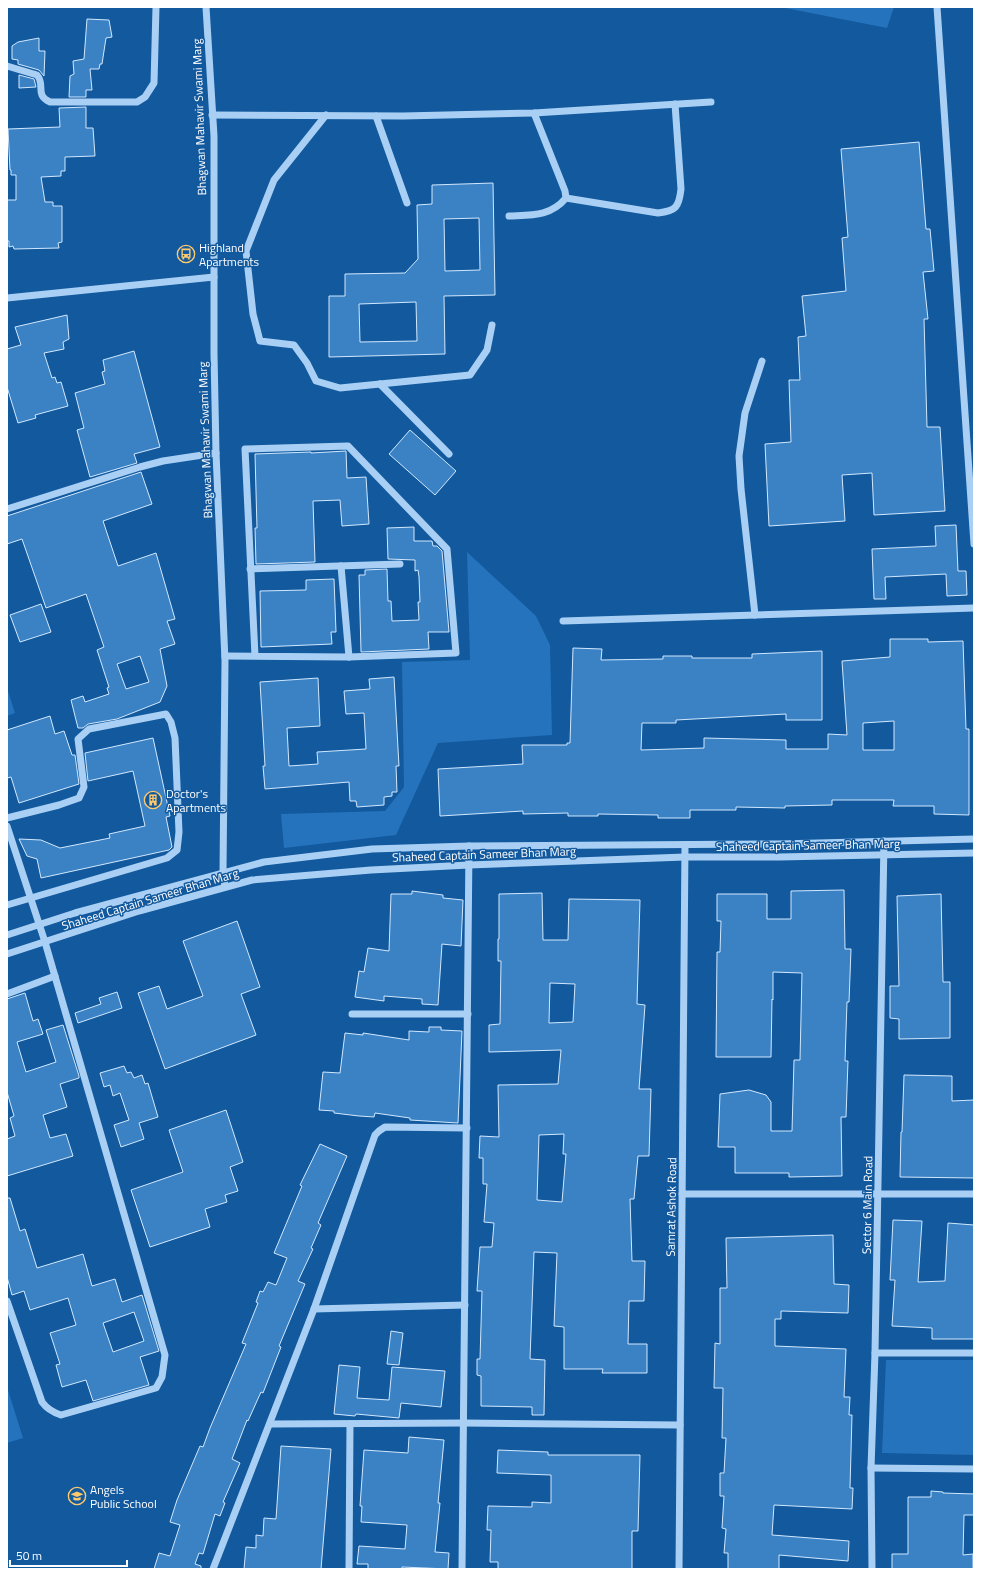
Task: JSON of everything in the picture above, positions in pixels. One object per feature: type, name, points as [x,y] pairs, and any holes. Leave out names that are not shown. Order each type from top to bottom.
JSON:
[{"type":"street","points":[[7,66],[37,75],[40,78],[41,94],[43,98],[50,102],[137,102],[145,97],[154,83],[156,7]]},
{"type":"street","name":"Bhagwan Mahavir Swami Marg","points":[[206,7],[214,136],[216,453],[225,656],[223,873],[225,887]]},
{"type":"street","points":[[937,7],[974,544]]},
{"type":"street","points":[[212,115],[376,116],[534,112],[711,102]]},
{"type":"street","points":[[566,198],[658,213],[669,212],[676,208],[680,200],[681,189],[675,104]]},
{"type":"street","points":[[509,216],[536,215],[552,211],[560,206],[566,198],[566,191],[534,112]]},
{"type":"street","points":[[326,115],[274,180],[246,251],[254,314],[260,341],[294,345],[307,363],[316,381],[340,388],[470,375],[487,350],[492,325]]},
{"type":"street","points":[[376,116],[407,203]]},
{"type":"street","points":[[7,298],[214,277]]},
{"type":"street","points":[[755,615],[741,489],[739,456],[745,413],[762,361]]},
{"type":"street","points":[[380,384],[449,454]]},
{"type":"street","points":[[225,656],[349,657],[456,653],[447,550],[348,446],[244,449],[254,656]]},
{"type":"street","points":[[7,510],[162,461],[216,453]]},
{"type":"street","points":[[250,569],[400,564]]},
{"type":"street","points":[[341,566],[349,657]]},
{"type":"street","points":[[563,622],[974,608]]},
{"type":"street","points":[[7,818],[59,805],[79,798],[84,788],[78,739],[89,729],[166,714],[171,722],[175,738],[179,832],[177,850],[167,858],[7,905]]},
{"type":"street","points":[[7,826],[40,924],[166,1355],[162,1377],[156,1388],[61,1415],[53,1412],[46,1408],[42,1402],[7,1301]]},
{"type":"street","name":"Shaheed Captain Sameer Bhan Marg","points":[[7,935],[75,913],[264,862],[372,849],[468,846],[685,845],[974,839]]},
{"type":"street","name":"Sector 6 Main Road","points":[[872,1569],[871,1468],[876,1353],[884,841]]},
{"type":"street","name":"Samrat Ashok Road","points":[[679,1569],[685,845]]},
{"type":"street","points":[[462,1569],[468,1014],[468,846]]},
{"type":"street","name":"Shaheed Captain Sameer Bhan Marg","points":[[7,954],[139,911],[252,880],[371,870],[469,865],[685,857],[974,853]]},
{"type":"street","points":[[7,994],[55,976]]},
{"type":"street","points":[[352,1014],[468,1014]]},
{"type":"street","points":[[213,1569],[314,1309],[375,1136],[385,1127],[467,1128]]},
{"type":"street","points":[[682,1194],[974,1194]]},
{"type":"street","points":[[314,1309],[465,1305]]},
{"type":"street","points":[[876,1353],[974,1353]]},
{"type":"street","points":[[270,1424],[464,1423],[680,1425]]},
{"type":"street","points":[[349,1569],[350,1424]]},
{"type":"street","points":[[871,1468],[974,1469]]},
{"type":"shaded area","points":[[780,7],[894,7],[887,28]]},
{"type":"shaded area","points":[[467,552],[536,616],[550,645],[552,735],[438,743],[396,835],[284,848],[281,814],[385,811],[404,787],[402,662],[470,660]]},
{"type":"shaded area","points":[[7,688],[15,713],[7,716]]},
{"type":"shaded area","points":[[886,1360],[974,1360],[974,1455],[882,1453]]},
{"type":"shaded area","points":[[7,1387],[23,1438],[7,1443]]},
{"type":"building","points":[[87,19],[109,20],[112,37],[106,38],[102,64],[100,64],[99,69],[90,69],[92,90],[86,90],[86,97],[69,97],[70,76],[74,74],[73,61],[84,59]]},
{"type":"building","points":[[39,38],[39,51],[45,51],[44,76],[39,70],[18,64],[18,60],[12,59],[12,46],[18,42]]},
{"type":"building","points":[[19,75],[34,79],[36,87],[19,88]]},
{"type":"building","points":[[86,107],[86,128],[93,128],[95,156],[65,157],[65,171],[61,171],[61,176],[41,177],[45,202],[53,202],[53,206],[62,206],[62,242],[58,243],[59,248],[14,249],[13,246],[9,247],[9,241],[7,241],[7,200],[16,200],[16,175],[11,175],[10,170],[8,129],[60,127],[59,108]]},
{"type":"building","points":[[919,142],[926,229],[930,229],[934,271],[923,272],[928,319],[924,319],[927,427],[940,427],[945,511],[874,515],[872,473],[842,475],[845,521],[769,526],[765,444],[791,442],[789,380],[800,380],[798,337],[806,336],[802,296],[846,291],[842,238],[848,237],[841,149]]},
{"type":"building","points":[[493,183],[495,295],[444,296],[445,354],[329,357],[329,296],[345,296],[345,274],[405,273],[418,259],[417,205],[432,204],[432,185]],"holes":[[[479,218],[480,270],[445,271],[444,219]],[[416,302],[417,341],[360,342],[359,304]]]},
{"type":"building","points":[[67,315],[69,339],[63,342],[64,349],[44,353],[52,378],[55,377],[57,383],[61,382],[68,406],[35,415],[36,418],[18,423],[7,387],[7,349],[21,345],[15,327]]},
{"type":"building","points":[[134,351],[160,447],[134,454],[137,463],[90,477],[77,430],[84,428],[75,393],[105,384],[102,372],[105,371],[103,360]]},
{"type":"building","points":[[410,430],[456,471],[435,495],[389,454]]},
{"type":"building","points":[[346,451],[347,478],[366,477],[369,524],[342,526],[340,500],[313,501],[315,562],[256,564],[255,528],[257,528],[255,454]]},
{"type":"building","points":[[141,472],[152,504],[103,521],[118,566],[156,553],[175,619],[167,621],[175,644],[160,649],[167,686],[160,702],[117,719],[88,724],[83,728],[78,728],[71,700],[83,696],[85,702],[109,694],[107,688],[109,687],[97,650],[104,647],[86,594],[46,608],[22,539],[7,544],[7,516]],"holes":[[[140,656],[149,682],[126,689],[117,664]]]},
{"type":"building","points":[[956,525],[958,571],[966,571],[967,595],[947,596],[946,574],[885,577],[886,599],[874,599],[872,549],[936,546],[935,526]]},
{"type":"building","points":[[414,527],[414,541],[432,541],[433,546],[437,546],[442,551],[449,632],[428,632],[429,649],[361,652],[359,575],[365,575],[365,570],[387,569],[388,601],[391,601],[392,621],[419,620],[419,577],[418,570],[415,571],[415,560],[388,559],[387,528]]},
{"type":"building","points":[[334,579],[336,632],[331,632],[332,644],[261,647],[260,591],[306,590],[306,580]]},
{"type":"building","points":[[41,604],[51,632],[20,642],[10,615]]},
{"type":"building","points":[[890,639],[928,639],[928,642],[963,641],[966,729],[969,729],[969,815],[934,814],[934,806],[893,806],[894,800],[832,800],[832,805],[785,806],[785,808],[736,807],[736,810],[690,810],[690,818],[658,818],[658,815],[598,814],[598,816],[568,816],[568,813],[523,814],[523,811],[440,816],[438,769],[523,764],[522,745],[567,745],[567,743],[570,743],[573,648],[602,649],[601,660],[663,659],[663,656],[692,656],[692,658],[752,658],[752,654],[822,651],[822,720],[786,720],[786,714],[676,720],[676,723],[642,723],[641,750],[704,748],[704,738],[786,740],[786,749],[828,749],[828,734],[847,735],[842,661],[890,657]],"holes":[[[894,721],[894,750],[863,750],[863,723]]]},
{"type":"building","points":[[394,677],[399,766],[396,766],[397,792],[392,792],[392,796],[384,797],[384,805],[357,807],[356,801],[350,801],[349,782],[265,789],[260,682],[318,678],[320,726],[287,728],[289,766],[318,764],[317,752],[366,749],[364,713],[346,714],[344,691],[370,689],[369,679]]},
{"type":"building","points":[[50,716],[55,734],[64,731],[72,755],[75,755],[79,784],[19,803],[11,777],[7,778],[7,730]]},
{"type":"building","name":"Doctor's Apartments","points":[[153,738],[170,816],[166,817],[172,847],[169,850],[41,878],[37,859],[27,856],[19,839],[41,840],[60,848],[110,838],[109,834],[145,826],[133,771],[88,781],[85,753]]},
{"type":"building","points":[[844,890],[845,949],[851,949],[845,1061],[848,1061],[846,1117],[841,1117],[842,1176],[789,1177],[789,1173],[735,1173],[735,1147],[718,1147],[720,1094],[749,1090],[766,1095],[771,1102],[771,1131],[792,1131],[794,1060],[800,1060],[802,973],[773,972],[771,1057],[716,1057],[717,952],[720,952],[721,921],[717,921],[717,894],[767,894],[767,919],[791,919],[791,891]]},
{"type":"building","points":[[412,891],[443,895],[443,898],[463,900],[461,946],[442,944],[438,1005],[422,1004],[422,999],[384,996],[384,1001],[355,997],[359,971],[364,972],[368,948],[389,951],[391,894],[412,894]]},
{"type":"building","points":[[542,893],[543,940],[568,940],[569,899],[640,900],[637,1004],[645,1005],[639,1089],[651,1089],[649,1156],[638,1156],[634,1199],[630,1199],[632,1261],[645,1261],[644,1301],[629,1301],[628,1344],[647,1344],[647,1373],[602,1373],[603,1369],[564,1369],[564,1327],[554,1326],[557,1253],[534,1252],[530,1359],[545,1360],[544,1415],[532,1415],[532,1407],[481,1406],[481,1376],[477,1375],[477,1359],[480,1359],[482,1291],[477,1291],[480,1247],[492,1247],[494,1223],[484,1222],[487,1184],[483,1184],[483,1158],[479,1158],[480,1136],[499,1137],[498,1085],[558,1084],[561,1050],[489,1052],[489,1025],[500,1024],[501,961],[498,961],[499,894]],"holes":[[[550,983],[575,984],[573,1022],[549,1023]],[[564,1134],[563,1154],[566,1154],[562,1202],[537,1200],[539,1135]]]},
{"type":"building","points":[[941,894],[943,982],[950,982],[950,1038],[899,1039],[899,1019],[890,1018],[890,986],[899,986],[897,896]]},
{"type":"building","points":[[237,921],[260,987],[241,994],[256,1035],[165,1069],[138,993],[159,986],[167,1009],[203,996],[183,941]]},
{"type":"building","points":[[117,992],[122,1008],[78,1023],[75,1013],[101,1004],[99,998]]},
{"type":"building","points":[[25,993],[33,1021],[38,1019],[43,1034],[17,1042],[26,1072],[56,1062],[46,1030],[63,1025],[79,1076],[79,1078],[60,1084],[67,1107],[43,1115],[50,1138],[66,1134],[73,1156],[7,1176],[7,1139],[15,1136],[10,1118],[14,1116],[7,1092],[7,999]]},
{"type":"building","points":[[429,1027],[441,1027],[441,1030],[462,1031],[458,1123],[410,1120],[410,1118],[375,1113],[374,1117],[359,1116],[334,1113],[334,1111],[319,1110],[323,1072],[340,1073],[345,1033],[363,1035],[363,1033],[409,1040],[409,1031],[429,1032]]},
{"type":"building","points":[[124,1066],[127,1073],[131,1072],[134,1078],[142,1075],[145,1084],[148,1083],[158,1117],[139,1123],[144,1139],[121,1147],[114,1125],[129,1120],[120,1093],[113,1096],[110,1085],[104,1087],[100,1073]]},
{"type":"building","points":[[904,1075],[952,1076],[952,1101],[974,1100],[974,1178],[900,1177]]},
{"type":"building","points":[[226,1110],[243,1162],[230,1167],[238,1191],[225,1195],[227,1202],[205,1209],[210,1227],[150,1247],[131,1190],[183,1172],[169,1130]]},
{"type":"building","points":[[320,1144],[347,1156],[318,1223],[321,1225],[311,1248],[313,1249],[298,1281],[305,1284],[279,1346],[281,1347],[263,1393],[261,1392],[248,1421],[247,1420],[232,1459],[240,1463],[223,1502],[225,1503],[220,1516],[215,1514],[203,1554],[199,1553],[195,1564],[201,1566],[201,1569],[154,1569],[159,1553],[170,1556],[180,1525],[170,1522],[177,1500],[200,1446],[203,1447],[246,1344],[242,1343],[258,1303],[256,1302],[260,1291],[263,1292],[268,1282],[276,1285],[287,1258],[274,1253],[302,1186],[300,1185]]},
{"type":"building","points":[[7,1198],[10,1198],[20,1231],[25,1229],[37,1268],[83,1254],[92,1286],[115,1279],[122,1302],[142,1295],[159,1351],[140,1357],[149,1385],[93,1401],[86,1380],[62,1387],[56,1365],[60,1364],[50,1333],[76,1325],[68,1298],[30,1310],[24,1291],[12,1295],[7,1277]],"holes":[[[134,1312],[144,1341],[113,1352],[103,1323]]]},
{"type":"building","points":[[893,1220],[922,1221],[918,1282],[945,1281],[948,1223],[974,1225],[974,1339],[932,1339],[932,1328],[892,1326],[895,1280],[890,1280]]},
{"type":"building","points":[[833,1235],[834,1284],[849,1285],[848,1313],[781,1311],[781,1319],[775,1319],[775,1346],[846,1349],[844,1397],[850,1397],[849,1415],[852,1415],[850,1488],[853,1488],[852,1509],[774,1505],[772,1535],[849,1541],[848,1561],[779,1555],[779,1569],[728,1569],[728,1553],[724,1553],[726,1529],[722,1528],[724,1496],[720,1496],[720,1473],[724,1473],[726,1438],[722,1438],[723,1388],[714,1388],[715,1343],[720,1344],[720,1288],[727,1288],[726,1238]]},
{"type":"building","points":[[391,1331],[403,1333],[399,1365],[387,1364]]},
{"type":"building","points":[[339,1365],[360,1367],[357,1398],[389,1400],[392,1367],[445,1371],[441,1407],[401,1403],[399,1418],[356,1414],[355,1416],[334,1414]]},
{"type":"building","points":[[409,1437],[444,1440],[435,1552],[449,1553],[448,1569],[402,1567],[402,1569],[368,1569],[368,1564],[357,1564],[359,1546],[405,1549],[407,1525],[361,1522],[362,1506],[360,1506],[364,1450],[408,1453]]},
{"type":"building","points":[[281,1446],[331,1449],[321,1569],[244,1569],[246,1547],[256,1548],[256,1535],[263,1536],[264,1518],[276,1519]]},
{"type":"building","points":[[498,1450],[548,1452],[548,1455],[640,1455],[638,1531],[632,1531],[632,1569],[498,1569],[498,1562],[490,1562],[491,1530],[487,1530],[488,1506],[532,1507],[532,1502],[551,1503],[551,1475],[497,1473]]},
{"type":"building","points":[[931,1491],[974,1494],[974,1515],[964,1515],[963,1555],[973,1554],[973,1569],[892,1569],[892,1554],[908,1554],[908,1497],[931,1497]]},
{"type":"place","name":"Highland Apartments","points":[[186,254]]},
{"type":"place","name":"Doctor's Apartments","points":[[153,800]]},
{"type":"place","name":"Angels Public School","points":[[77,1496]]}]
